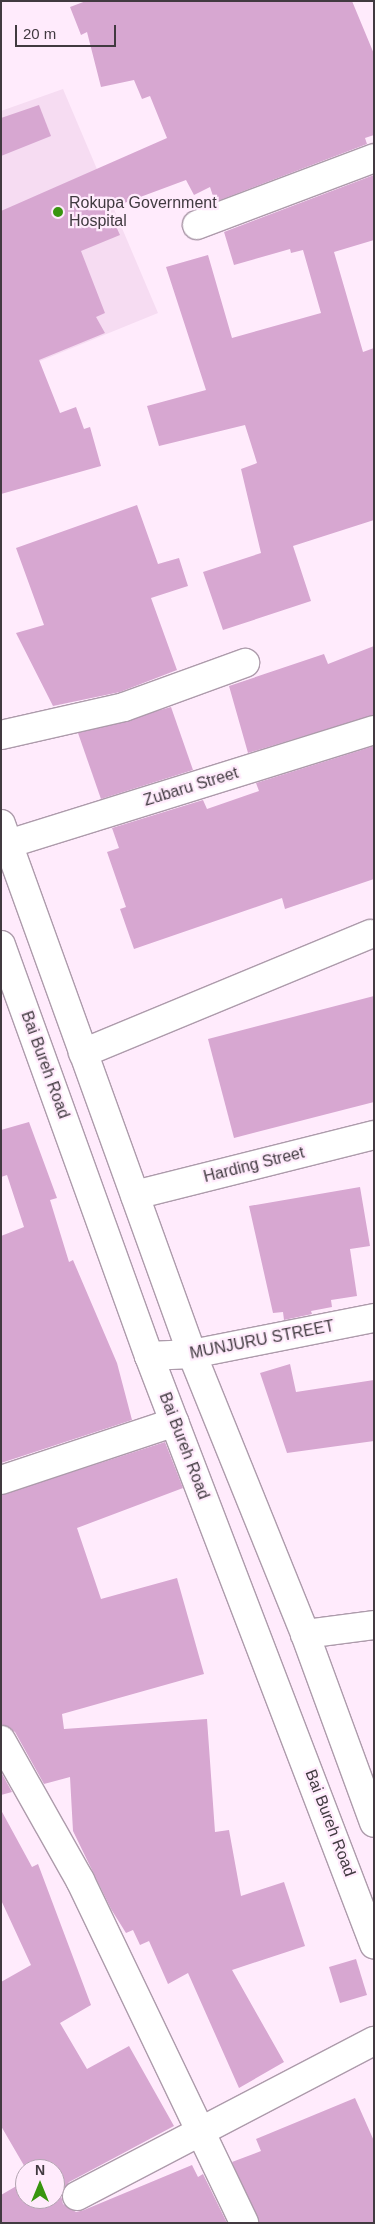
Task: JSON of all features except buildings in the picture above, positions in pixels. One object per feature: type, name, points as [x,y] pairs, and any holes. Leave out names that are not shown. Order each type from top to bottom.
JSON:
[{"type":"main road","points":[[197,225],[374,158]]},
{"type":"main road","points":[[1,736],[124,708],[245,663]]},
{"type":"main road","name":"Zubaru Street","points":[[5,834],[374,730]]},
{"type":"main road","points":[[5,834],[192,1354],[306,1634],[374,1823]]},
{"type":"main road","points":[[84,1053],[370,934]]},
{"type":"main road","name":"Bai Bureh Road","points":[[1,945],[149,1356],[374,1944]]},
{"type":"main road","name":"Harding Street","points":[[134,1195],[374,1135]]},
{"type":"main road","name":"MUNJURU STREET","points":[[149,1356],[192,1354],[374,1318]]},
{"type":"main road","points":[[1,1480],[175,1422]]},
{"type":"main road","points":[[306,1634],[374,1625]]},
{"type":"main road","points":[[1,1740],[80,1880],[199,2136],[244,2223]]},
{"type":"main road","points":[[77,2196],[199,2136],[374,2041]]},
{"type":"shaded area","name":"Rokupa Government Hospital","points":[[63,89],[158,313],[1,377],[1,111]]},
{"type":"place","name":"Rokupa Government Hospital","points":[[58,212]]}]
